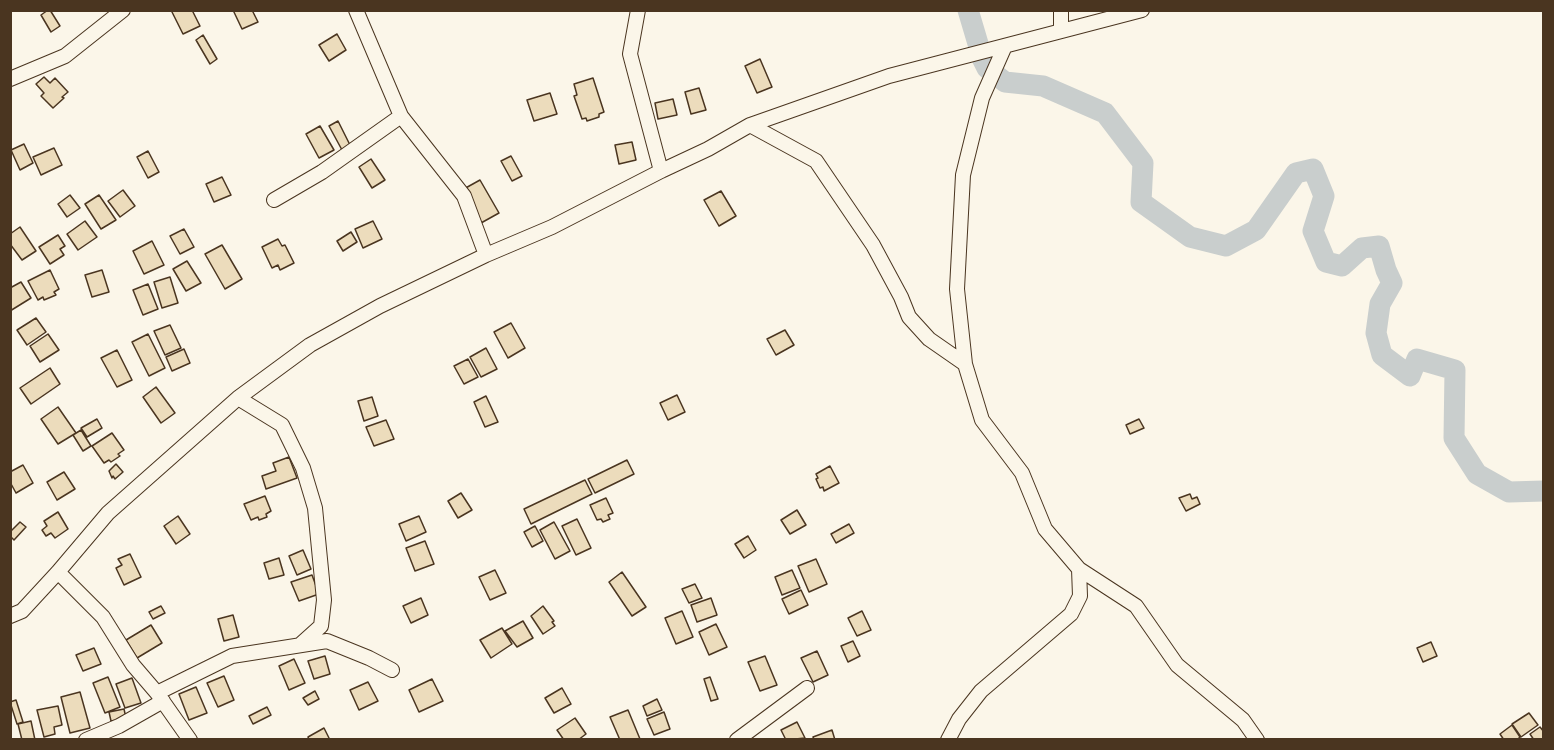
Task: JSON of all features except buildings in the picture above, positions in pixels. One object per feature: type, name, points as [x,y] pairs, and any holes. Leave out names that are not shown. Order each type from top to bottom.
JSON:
[{"type":"street","points":[[10,79],[65,56],[123,10]]},
{"type":"street","points":[[356,10],[400,116],[464,196],[486,255]]},
{"type":"street","points":[[638,10],[630,54],[661,171]]},
{"type":"street","points":[[1061,10],[1061,31]]},
{"type":"street","points":[[10,616],[22,611],[108,513],[238,398],[310,345],[380,306],[486,255],[552,227],[708,149],[750,125],[889,76],[1142,10]]},
{"type":"street","points":[[1005,46],[982,98],[963,175],[957,289],[965,364],[982,420],[1022,473],[1045,529],[1079,569],[1136,606],[1177,665],[1243,720],[1257,740]]},
{"type":"street","points":[[274,200],[322,172],[400,116]]},
{"type":"street","points":[[750,125],[816,161],[873,245],[909,317],[928,339],[965,364]]},
{"type":"street","points":[[238,398],[282,425],[303,468],[315,508],[324,600],[321,626],[301,644]]},
{"type":"street","points":[[948,740],[959,719],[981,692],[1071,614],[1080,596],[1079,569]]},
{"type":"street","points":[[58,572],[103,616],[133,664],[160,697],[190,740]]},
{"type":"street","points":[[86,740],[119,726],[160,697],[232,656],[327,641],[392,670]]},
{"type":"street","points":[[737,740],[807,688]]},
{"type":"waterway","points":[[968,10],[979,47]]},
{"type":"waterway","points":[[982,58],[987,68],[1005,82],[1043,86],[1105,113],[1143,163],[1141,202],[1190,237],[1226,246],[1256,230],[1296,173],[1313,169],[1324,196],[1313,231],[1326,262],[1342,266],[1362,248],[1379,246],[1392,283],[1380,304],[1376,333],[1382,355],[1410,376],[1417,359],[1455,370],[1454,438],[1477,474],[1509,492],[1544,491]]}]
